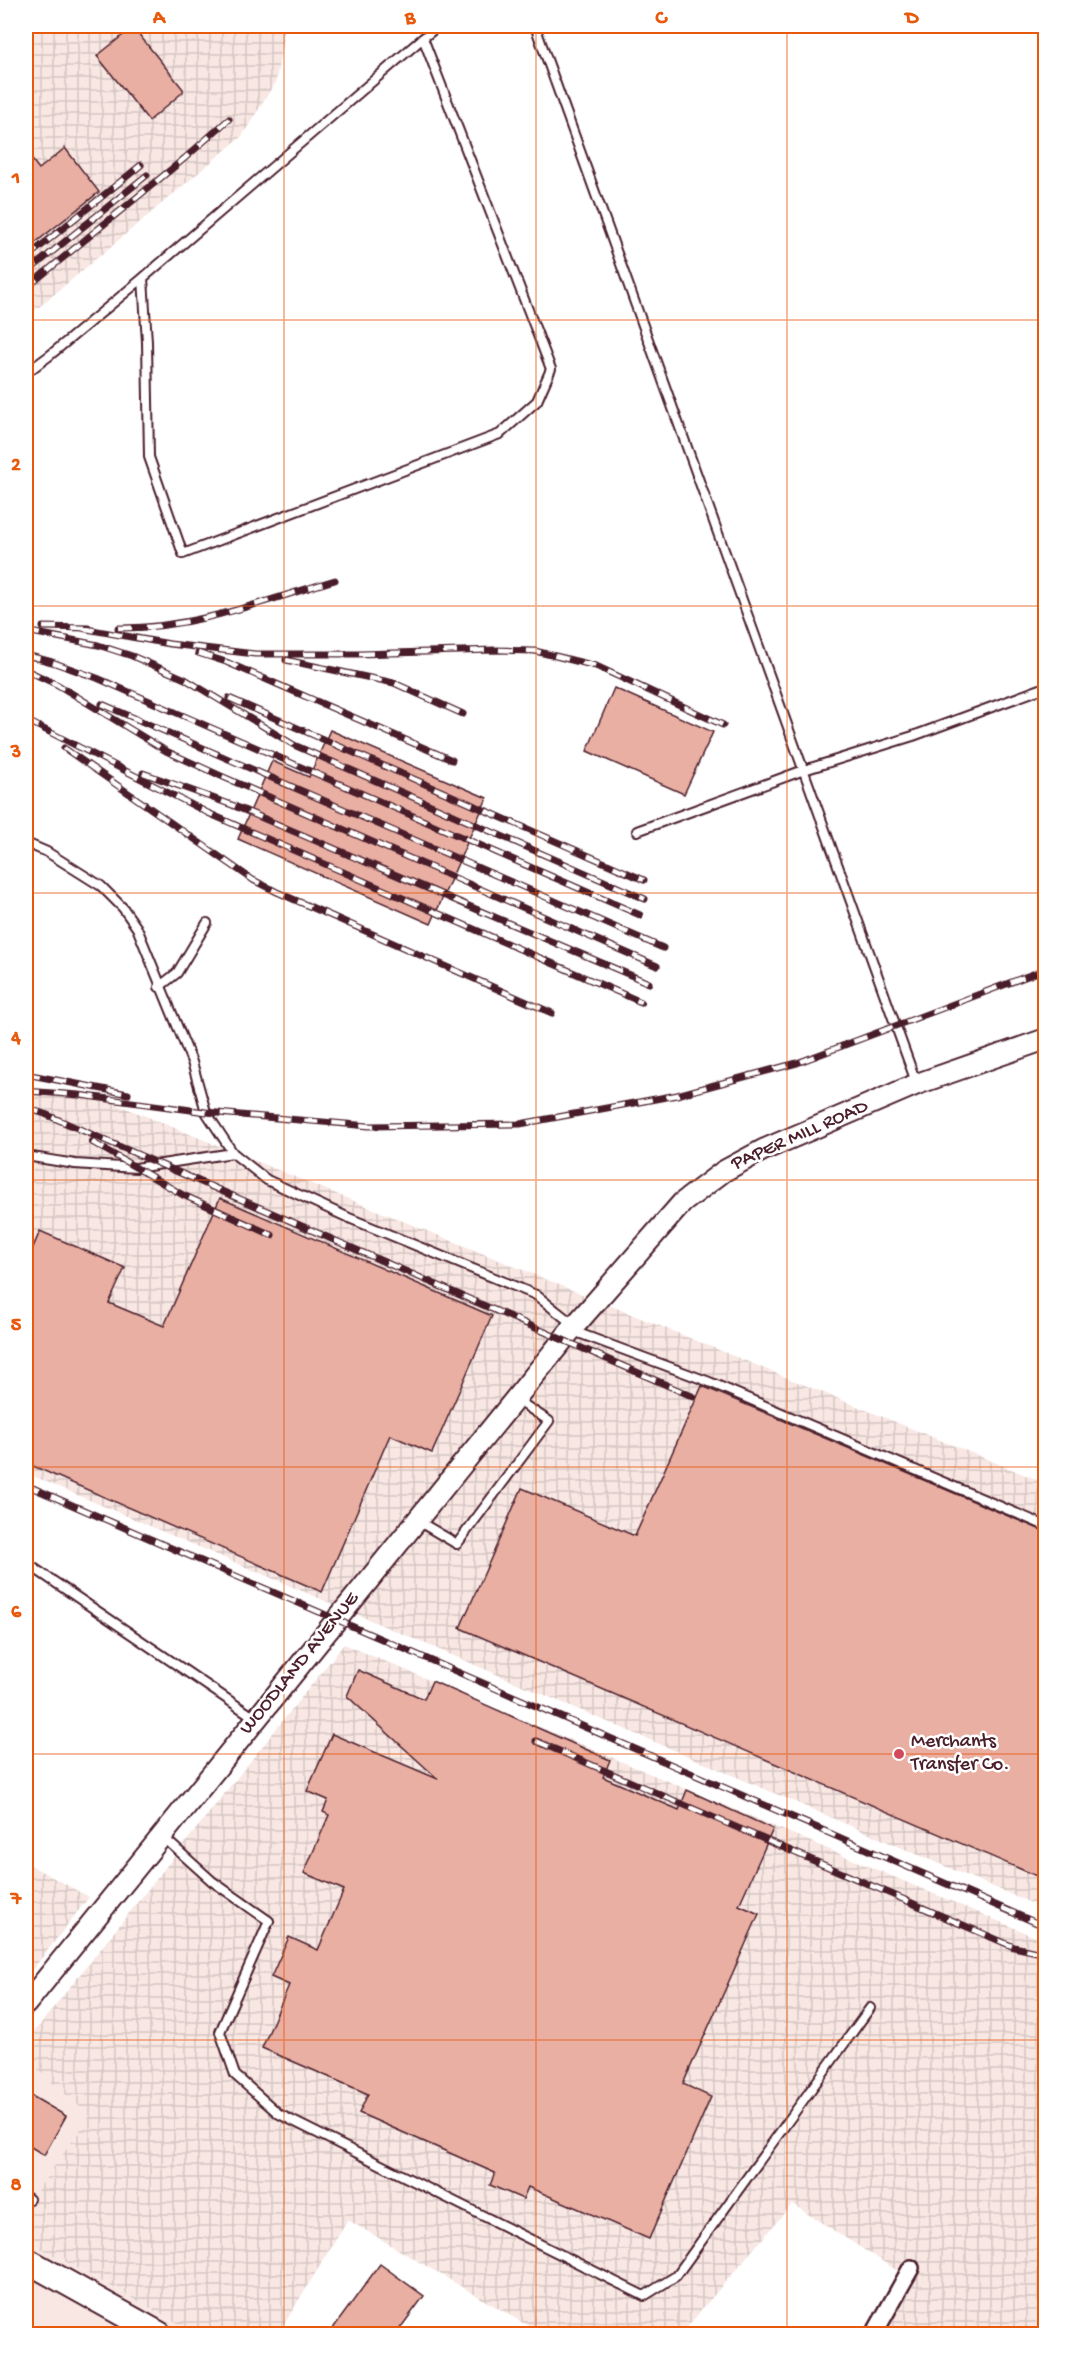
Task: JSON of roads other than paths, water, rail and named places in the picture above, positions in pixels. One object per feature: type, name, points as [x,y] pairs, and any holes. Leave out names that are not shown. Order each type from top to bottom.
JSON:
[{"type":"main road","points":[[26,2259],[159,2334]]},
{"type":"street","name":"PAPER MILL ROAD","points":[[573,1328],[682,1203],[724,1170],[763,1150],[917,1084],[1046,1038]]},
{"type":"street","name":"WOODLAND AVENUE","points":[[26,2004],[573,1328]]},
{"type":"street","points":[[874,2334],[911,2268]]},
{"type":"lane","points":[[26,373],[143,278],[438,26]]},
{"type":"lane","points":[[535,26],[917,1084]]},
{"type":"lane","points":[[143,278],[147,342],[149,457],[183,554],[500,434],[537,401],[551,369],[423,38]]},
{"type":"lane","points":[[637,831],[804,770],[913,736],[1046,687]]},
{"type":"lane","points":[[26,843],[78,869],[101,886],[123,908],[137,928],[159,987],[192,1062],[206,1112],[233,1153],[267,1180],[349,1218],[536,1295],[573,1328],[707,1381],[1046,1526]]},
{"type":"lane","points":[[159,987],[177,973],[207,923]]},
{"type":"lane","points":[[26,1156],[85,1165],[136,1168],[233,1153]]},
{"type":"lane","points":[[417,1520],[458,1544],[549,1421],[515,1399]]},
{"type":"lane","points":[[28,1564],[256,1718]]},
{"type":"lane","points":[[161,1835],[212,1881],[269,1921],[220,2032],[234,2075],[279,2114],[644,2296],[676,2276],[870,2008]]},
{"type":"railway","points":[[26,288],[185,158],[229,119]]},
{"type":"railway","points":[[26,258],[141,165]]},
{"type":"railway","points":[[26,273],[147,175]]},
{"type":"railway","points":[[118,628],[174,624],[201,619],[335,580]]},
{"type":"railway","points":[[43,627],[88,628]]},
{"type":"railway","points":[[81,628],[170,644],[255,654],[535,651],[596,666],[723,725]]},
{"type":"railway","points":[[26,631],[98,645],[132,656],[185,679],[294,745],[645,899]]},
{"type":"railway","points":[[198,653],[226,662],[452,760]]},
{"type":"railway","points":[[26,655],[97,678],[640,915]]},
{"type":"railway","points":[[286,660],[394,683],[463,714]]},
{"type":"railway","points":[[26,670],[58,685],[166,751],[657,966]]},
{"type":"railway","points":[[229,698],[644,880]]},
{"type":"railway","points":[[102,704],[663,948]]},
{"type":"railway","points":[[26,720],[208,813],[641,1002]]},
{"type":"railway","points":[[64,748],[253,880],[552,1013]]},
{"type":"railway","points":[[143,773],[232,805],[649,983]]},
{"type":"railway","points":[[26,1091],[79,1095],[206,1112],[369,1126],[520,1124],[677,1095],[797,1063],[1046,969]]},
{"type":"railway","points":[[26,1074],[128,1094]]},
{"type":"railway","points":[[26,1108],[45,1114],[694,1397]]},
{"type":"railway","points":[[92,1142],[183,1195],[272,1235]]},
{"type":"railway","points":[[26,1485],[1046,1927]]},
{"type":"railway","points":[[536,1741],[1014,1947],[1046,1954]]},
{"type":"place","name":"Merchants Transfer Co.","points":[[899,1754]]}]
